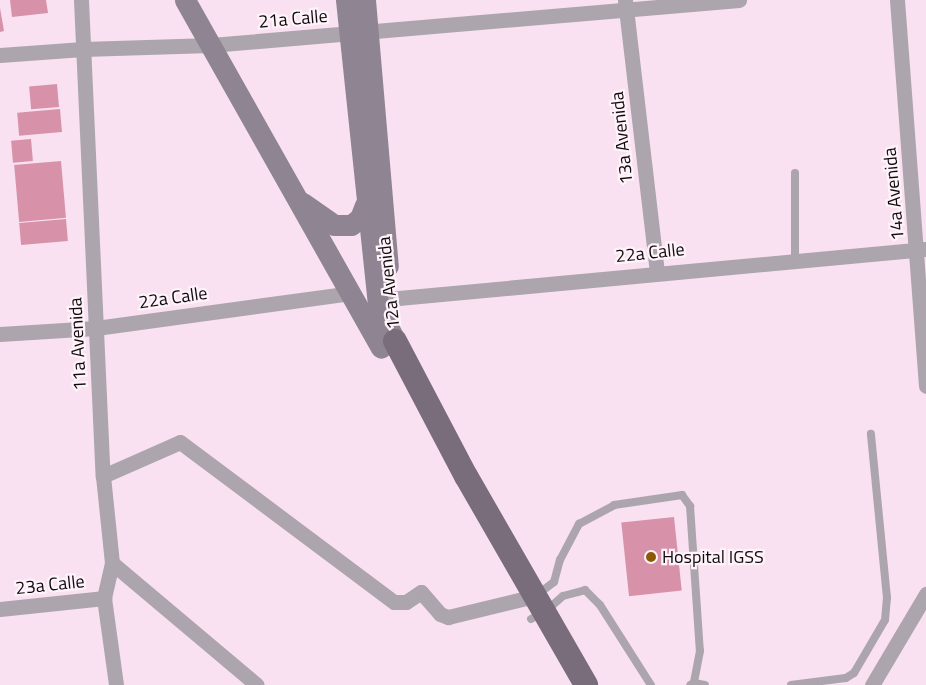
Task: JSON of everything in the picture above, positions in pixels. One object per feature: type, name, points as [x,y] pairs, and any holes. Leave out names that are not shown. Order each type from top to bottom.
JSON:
[{"type":"main road","points":[[185,0],[351,294],[388,344],[452,484],[586,685]]},
{"type":"main road","name":"12a Avenida","points":[[346,0],[358,33],[388,344]]},
{"type":"main road","name":"12a Avenida","points":[[365,0],[358,33],[365,205],[384,299]]},
{"type":"main road","points":[[297,198],[334,225],[350,225],[360,218],[365,205]]},
{"type":"main road","points":[[533,607],[568,685]]},
{"type":"street","name":"11a Avenida","points":[[81,0],[103,476],[112,563],[104,598],[116,685]]},
{"type":"street","name":"21a Calle","points":[[0,55],[83,49],[211,45],[358,33],[626,5],[739,0]]},
{"type":"street","name":"14a Avenida","points":[[897,0],[922,249],[926,386]]},
{"type":"street","name":"13a Avenida","points":[[626,5],[657,271]]},
{"type":"street","name":"22a Calle","points":[[384,299],[657,271],[922,249]]},
{"type":"street","name":"22a Calle","points":[[0,334],[96,328],[351,294]]},
{"type":"street","points":[[103,476],[176,443],[184,444],[394,602],[401,604],[421,592],[443,617],[533,607]]},
{"type":"street","points":[[112,563],[257,685]]},
{"type":"street","points":[[872,685],[926,594]]},
{"type":"street","name":"23a Calle","points":[[0,609],[104,598]]},
{"type":"lane","points":[[795,173],[795,259]]},
{"type":"lane","points":[[791,685],[846,678],[854,673],[885,620],[887,598],[871,434]]},
{"type":"lane","points":[[533,607],[554,582],[560,560],[579,524],[614,505],[682,495],[690,506],[700,651],[692,684],[706,685]]},
{"type":"lane","points":[[533,607],[585,590],[600,605],[651,685]]},
{"type":"building","points":[[10,0],[46,0],[48,13],[12,17]]},
{"type":"building","points":[[0,8],[4,31],[0,32]]},
{"type":"building","points":[[57,84],[59,107],[31,109],[29,86]]},
{"type":"building","points":[[60,109],[62,132],[19,136],[17,113]]},
{"type":"building","points":[[31,139],[33,161],[13,163],[11,141]]},
{"type":"building","points":[[61,161],[66,218],[19,222],[14,165]]},
{"type":"building","points":[[66,219],[68,241],[21,245],[19,223]]},
{"type":"building","name":"Hospital IGSS","points":[[674,517],[682,591],[629,596],[621,523]]},
{"type":"place","name":"Hospital IGSS","points":[[651,557]]}]
